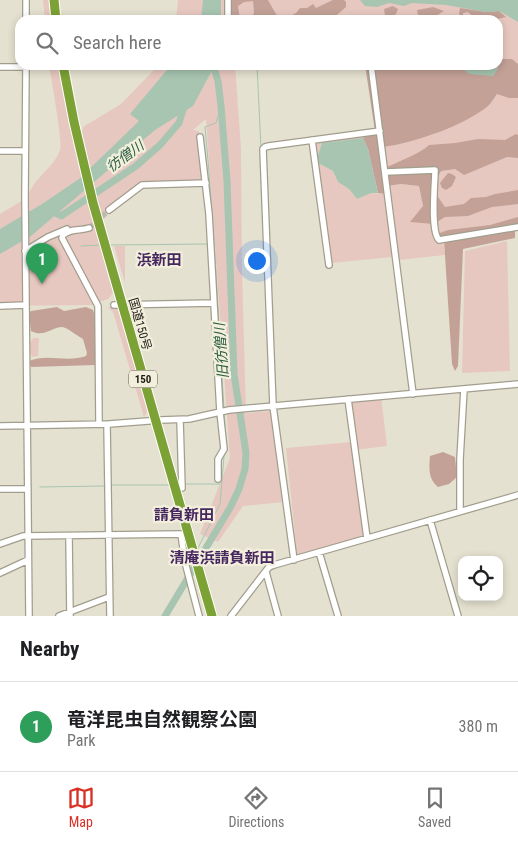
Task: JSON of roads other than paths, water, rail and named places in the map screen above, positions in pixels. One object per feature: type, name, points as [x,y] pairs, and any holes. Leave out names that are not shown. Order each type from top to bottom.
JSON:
[{"type":"highway","points":[[54,0],[56,15]]},
{"type":"highway","name":"国道150号","points":[[64,70],[79,145],[118,305],[156,421],[212,616]]},
{"type":"street","points":[[26,0],[26,15]]},
{"type":"street","points":[[228,0],[228,15]]},
{"type":"street","points":[[0,67],[15,66]]},
{"type":"street","points":[[26,70],[25,251],[29,616]]},
{"type":"street","points":[[372,70],[413,394]]},
{"type":"street","points":[[294,560],[274,406],[263,149],[269,146],[380,130]]},
{"type":"street","points":[[200,137],[206,183],[224,450],[218,459],[218,479]]},
{"type":"street","points":[[312,140],[329,265]]},
{"type":"street","points":[[0,151],[25,151]]},
{"type":"street","points":[[386,172],[434,170],[434,224],[436,236],[439,240],[518,228]]},
{"type":"street","points":[[109,210],[142,184],[206,183]]},
{"type":"street","points":[[25,251],[63,230],[81,226],[87,229],[80,228],[68,232],[62,238],[98,303],[99,424]]},
{"type":"street","points":[[118,305],[214,303]]},
{"type":"street","points":[[0,306],[26,305]]},
{"type":"street","points":[[0,426],[108,424],[180,420],[229,410],[518,384]]},
{"type":"street","points":[[460,511],[460,459],[464,389]]},
{"type":"street","points":[[348,399],[367,538]]},
{"type":"street","points":[[180,420],[182,488]]},
{"type":"street","points":[[108,424],[110,616]]},
{"type":"street","points":[[0,489],[28,489]]},
{"type":"street","points":[[231,616],[266,572],[274,565],[518,495]]},
{"type":"street","points":[[430,520],[458,616]]},
{"type":"street","points":[[0,544],[28,536],[182,534],[187,572],[199,616]]},
{"type":"street","points":[[69,536],[70,614]]},
{"type":"street","points":[[319,552],[338,616]]},
{"type":"street","points":[[0,573],[28,560]]},
{"type":"street","points":[[266,572],[278,616]]},
{"type":"street","points":[[59,616],[70,614],[109,596]]},
{"type":"waterway","name":"旧彷僧川","points":[[165,616],[230,508],[239,489],[245,469],[246,453],[234,374],[227,181],[221,106],[215,70]]},
{"type":"waterway","points":[[257,70],[261,148]]},
{"type":"waterway","name":"彷僧川","points":[[50,210],[61,216],[136,166],[160,145],[179,123],[185,103]]},
{"type":"waterway","points":[[221,106],[216,123],[205,127],[224,409]]},
{"type":"waterway","points":[[110,245],[209,244]]},
{"type":"waterway","points":[[81,246],[101,245]]},
{"type":"waterway","points":[[276,409],[277,417]]},
{"type":"waterway","points":[[224,413],[226,439]]},
{"type":"waterway","points":[[197,550],[220,504],[224,456],[227,450]]},
{"type":"waterway","points":[[184,484],[220,484]]},
{"type":"waterway","points":[[112,485],[170,485]]},
{"type":"waterway","points":[[40,487],[105,486]]},
{"type":"waterway","points":[[191,556],[193,570]]},
{"type":"tunnel","points":[[89,228],[109,210]]},
{"type":"place","name":"竜洋昆虫自然観察公園","points":[[42,284]]},
{"type":"district","name":"浜新田","points":[[159,260]]},
{"type":"district","name":"請負新田","points":[[184,515]]},
{"type":"district","name":"清庵浜請負新田","points":[[222,558]]}]
